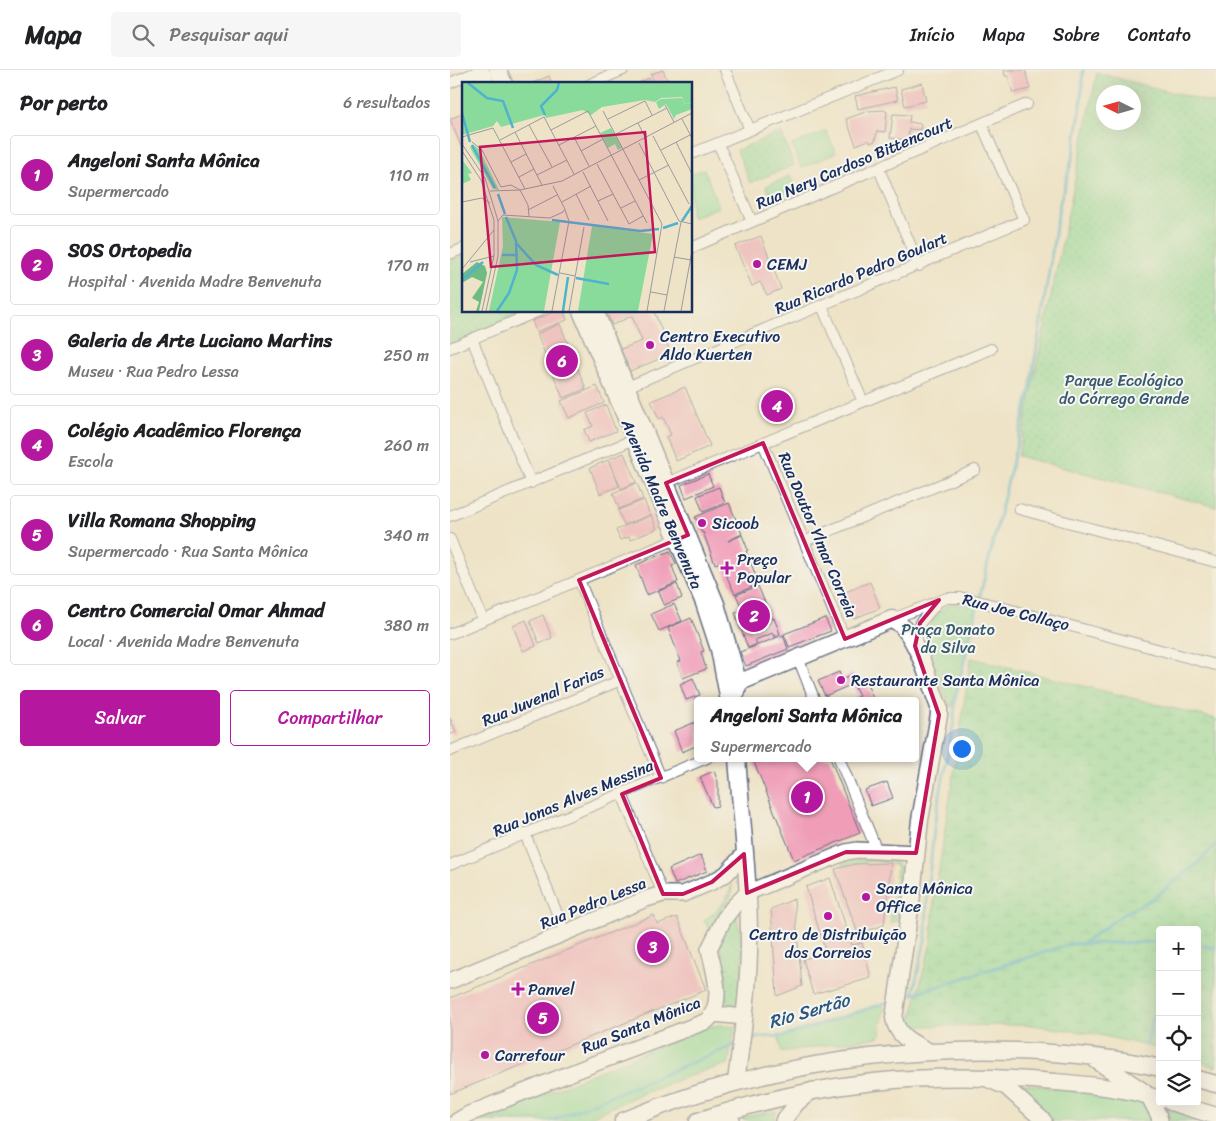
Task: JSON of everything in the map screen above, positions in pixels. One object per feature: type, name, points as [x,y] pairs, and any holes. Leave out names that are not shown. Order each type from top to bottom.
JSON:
[{"type":"main road","points":[[481,70],[485,82]]},
{"type":"main road","points":[[498,70],[503,82]]},
{"type":"main road","name":"Avenida Madre Benvenuta","points":[[581,312],[711,623],[719,649],[728,697]]},
{"type":"main road","name":"Avenida Madre Benvenuta","points":[[595,312],[716,604],[738,683],[736,697]]},
{"type":"main road","points":[[892,619],[903,626],[910,635],[938,707],[939,715],[920,820],[894,1013],[895,1025],[899,1032],[905,1038],[928,1052]]},
{"type":"main road","name":"Rua Joe Collaço","points":[[738,683],[892,619]]},
{"type":"main road","points":[[736,1081],[744,1022],[749,953],[747,893],[737,762]]},
{"type":"main road","points":[[623,1121],[674,1100],[736,1081],[772,1072],[852,1058],[975,1050],[1055,1052],[1156,1067]]},
{"type":"main road","points":[[1092,1057],[1154,1097]]},
{"type":"main road","points":[[698,1121],[768,1100],[813,1090],[878,1080],[923,1077],[1008,1077],[1079,1084],[1154,1097]]},
{"type":"main road","points":[[1201,1079],[1216,1084]]},
{"type":"main road","points":[[1184,1106],[1216,1116]]},
{"type":"street","points":[[450,83],[481,70]]},
{"type":"street","points":[[595,82],[623,70]]},
{"type":"street","points":[[725,70],[750,130]]},
{"type":"street","points":[[692,154],[898,70]]},
{"type":"street","name":"Rua Nery Cardoso Bittencourt","points":[[692,248],[1028,104]]},
{"type":"street","name":"Rua Ricardo Pedro Goulart","points":[[627,387],[919,266],[1024,220],[982,125]]},
{"type":"street","points":[[718,143],[752,222]]},
{"type":"street","points":[[879,168],[919,266]]},
{"type":"street","points":[[450,254],[462,249]]},
{"type":"street","points":[[822,306],[863,402]]},
{"type":"street","points":[[450,348],[537,312]]},
{"type":"street","points":[[472,339],[531,483]]},
{"type":"street","points":[[666,483],[991,349]]},
{"type":"street","points":[[450,516],[635,439]]},
{"type":"street","name":"Rua Doutor Ylmar Correia","points":[[763,443],[845,638]]},
{"type":"street","points":[[805,541],[975,470]]},
{"type":"street","points":[[1019,509],[1216,562]]},
{"type":"street","points":[[450,539],[483,620]]},
{"type":"street","points":[[450,634],[677,539]]},
{"type":"street","points":[[579,580],[661,778]]},
{"type":"street","name":"Rua Joe Collaço","points":[[892,619],[940,600],[953,597],[972,599],[1216,665]]},
{"type":"street","points":[[915,646],[917,632],[923,618],[940,600]]},
{"type":"street","points":[[798,658],[813,697]]},
{"type":"street","name":"Rua Juvenal Farias","points":[[450,752],[621,680]]},
{"type":"street","name":"Rua Jonas Alves Messina","points":[[450,865],[698,762]]},
{"type":"street","points":[[841,762],[877,851]]},
{"type":"street","points":[[622,794],[663,894]]},
{"type":"street","points":[[525,834],[565,933]]},
{"type":"street","points":[[747,893],[846,852],[857,850],[916,853]]},
{"type":"street","name":"Rua Pedro Lessa","points":[[450,980],[663,894],[683,894],[712,882],[726,874],[744,854]]},
{"type":"street","name":"Rua Santa Mônica","points":[[457,1121],[469,1114],[587,1066],[707,1021],[714,1014],[716,1000],[715,977],[709,949],[724,919],[733,906],[747,893]]},
{"type":"street","points":[[714,1014],[744,1022]]},
{"type":"street","points":[[983,1077],[1006,1087],[1044,1121]]},
{"type":"street","points":[[783,1121],[797,1103],[813,1090]]},
{"type":"street","points":[[1154,1097],[1160,1121]]},
{"type":"street","points":[[714,1116],[732,1121]]},
{"type":"highlighted area","points":[[763,443],[845,639],[939,600],[920,623],[915,646],[939,715],[916,853],[846,852],[747,893],[744,854],[712,882],[683,894],[663,894],[622,794],[661,778],[579,580],[688,535],[666,483]]},
{"type":"green space","name":"Parque Ecológico do Córrego Grande","points":[[1097,73],[1216,104],[1216,507],[1018,456]]},
{"type":"green space","points":[[826,131],[836,153],[801,168],[792,145]]},
{"type":"green space","points":[[781,132],[794,165],[750,183],[737,150]]},
{"type":"green space","points":[[704,169],[719,207],[692,218],[692,174]]},
{"type":"green space","points":[[790,176],[795,189],[771,198],[766,186]]},
{"type":"green space","points":[[462,256],[462,312],[524,312],[450,345],[450,261]]},
{"type":"green space","name":"Praça Donato da Silva","points":[[953,603],[978,605],[952,707],[948,702],[926,646],[926,640],[933,620],[942,610]]},
{"type":"green space","points":[[971,658],[1216,719],[1216,1067],[1201,1062],[1201,926],[1156,926],[1156,1048],[1095,1034],[1031,1025],[919,1026],[911,1020],[931,942],[934,902]]},
{"type":"green space","points":[[856,859],[893,860],[901,868],[894,917],[902,913],[901,918],[890,924],[897,867],[885,862],[863,862],[843,866],[842,863]]},
{"type":"green space","points":[[732,885],[731,896],[715,921],[712,935],[704,920],[721,905]]},
{"type":"green space","points":[[734,914],[737,917],[743,950],[741,1010],[726,1005],[726,979],[720,947]]},
{"type":"green space","points":[[884,1003],[880,1037],[781,1052],[779,1038]]},
{"type":"green space","points":[[721,1025],[735,1027],[728,1064],[694,1074],[636,1096],[582,1121],[479,1121],[706,1027]]},
{"type":"green space","points":[[1010,1082],[1144,1100],[1152,1121],[1052,1121],[1028,1096]]},
{"type":"green space","points":[[1166,1108],[1209,1121],[1169,1121]]},
{"type":"green space","points":[[776,1111],[774,1121],[750,1121],[740,1118]]},
{"type":"building","points":[[663,70],[668,82],[654,82],[651,74]]},
{"type":"building","points":[[1004,70],[1025,70],[1030,89],[1013,93],[1008,76],[1005,76]]},
{"type":"building","points":[[549,76],[551,82],[535,82]]},
{"type":"building","points":[[650,78],[651,82],[641,82]]},
{"type":"building","points":[[922,83],[926,101],[905,106],[901,89]]},
{"type":"building","points":[[895,87],[898,100],[858,109],[855,96]]},
{"type":"building","points":[[884,110],[887,112],[885,132],[877,131],[875,141],[870,143],[869,140],[856,145],[846,119],[868,111]]},
{"type":"building","points":[[462,114],[462,146],[461,146],[450,119]]},
{"type":"building","points":[[893,114],[910,115],[909,122],[921,124],[920,130],[909,129],[908,140],[890,138]]},
{"type":"building","name":"CEMJ","points":[[761,236],[781,289],[767,295],[760,282],[752,286],[735,246]]},
{"type":"building","points":[[554,312],[564,312],[567,320],[536,332],[532,321]]},
{"type":"building","name":"Centro Executivo Aldo Kuerten","points":[[606,312],[654,312],[671,354],[630,371],[621,349],[642,341],[632,316],[612,325]]},
{"type":"building","points":[[560,324],[586,389],[563,398],[537,334]]},
{"type":"building","points":[[597,386],[604,403],[569,418],[561,401]]},
{"type":"building","points":[[685,387],[710,446],[676,461],[666,437],[671,435],[663,417],[659,419],[651,401]]},
{"type":"building","points":[[606,405],[616,431],[589,442],[584,430],[593,426],[587,413]]},
{"type":"building","points":[[624,453],[636,482],[621,489],[609,459]]},
{"type":"building","points":[[608,460],[619,486],[600,494],[590,468]]},
{"type":"building","points":[[708,474],[713,486],[686,498],[681,485]]},
{"type":"building","points":[[637,483],[643,499],[619,509],[613,493]]},
{"type":"building","points":[[719,487],[725,503],[703,512],[697,496]]},
{"type":"building","points":[[644,500],[650,515],[624,525],[618,510]]},
{"type":"building","points":[[729,503],[742,534],[728,541],[742,535],[759,584],[735,594],[720,562],[715,564],[695,517]]},
{"type":"building","points":[[651,515],[657,529],[630,540],[629,537],[620,540],[616,530]]},
{"type":"building","points":[[670,551],[676,564],[672,566],[678,582],[647,595],[636,565]]},
{"type":"building","points":[[870,582],[880,608],[853,619],[843,593]]},
{"type":"building","points":[[677,584],[682,598],[664,605],[659,591]]},
{"type":"building","points":[[758,586],[780,634],[774,637],[773,633],[755,640],[757,644],[748,648],[735,613],[743,610],[736,595]],"holes":[[[768,620],[769,623],[751,631],[750,627]]]},
{"type":"building","points":[[674,604],[682,621],[659,631],[651,614]]},
{"type":"building","points":[[543,615],[552,638],[539,643],[530,621]]},
{"type":"building","points":[[691,618],[704,651],[701,652],[706,669],[683,678],[677,662],[681,661],[668,628]]},
{"type":"building","points":[[825,618],[831,631],[789,647],[784,634]]},
{"type":"building","points":[[526,620],[536,646],[523,651],[513,626]]},
{"type":"building","points":[[783,635],[788,649],[746,666],[740,652]]},
{"type":"building","name":"Restaurante Santa Mônica","points":[[839,672],[842,679],[853,674],[856,682],[865,679],[872,697],[857,697],[859,696],[853,684],[825,696],[818,681]]},
{"type":"building","points":[[693,678],[700,695],[686,700],[680,684]]},
{"type":"building","points":[[450,718],[456,732],[450,735]]},
{"type":"building","points":[[694,723],[694,747],[682,752],[674,731]]},
{"type":"building","points":[[754,762],[832,762],[860,833],[794,860]]},
{"type":"building","points":[[714,771],[718,782],[718,806],[713,807],[700,777]]},
{"type":"building","points":[[887,782],[893,798],[871,806],[865,790]]},
{"type":"building","points":[[701,855],[707,871],[675,884],[669,869]]},
{"type":"building","name":"Santa Mônica Office","points":[[891,863],[884,925],[858,934],[835,869],[855,864]]},
{"type":"building","points":[[830,878],[852,945],[862,943],[871,978],[813,994],[803,959],[826,953],[806,887]]},
{"type":"building","points":[[794,899],[802,986],[777,996],[771,909]]},
{"type":"building","points":[[654,915],[657,924],[677,917],[706,990],[450,1094],[450,998]]},
{"type":"waterway","points":[[913,994],[926,936],[927,896],[935,820],[954,721],[955,699],[1030,390],[1060,202],[1073,156],[1081,105],[1083,70]]},
{"type":"waterway","points":[[1082,944],[1125,913],[1154,898],[1198,863],[1216,844]]},
{"type":"waterway","name":"Rio Sertão","points":[[901,998],[1070,944],[1156,942]]},
{"type":"waterway","points":[[1201,946],[1216,948]]},
{"type":"waterway","name":"Rio Sertão","points":[[748,1040],[761,1037],[784,1036],[891,1001]]},
{"type":"waterway","points":[[1147,1044],[1156,1004]]},
{"type":"waterway","name":"Rio Sertão","points":[[550,1121],[735,1045]]},
{"type":"place","name":"CEMJ","points":[[757,264]]},
{"type":"place","name":"Centro Executivo Aldo Kuerten","points":[[650,345]]},
{"type":"place","name":"Centro Comercial Omar Ahmad","points":[[562,361]]},
{"type":"place","name":"Colégio Acadêmico Florença","points":[[777,406]]},
{"type":"place","name":"Sicoob","points":[[702,523]]},
{"type":"place","name":"Preço Popular","points":[[727,568]]},
{"type":"place","name":"SOS Ortopedia","points":[[754,616]]},
{"type":"place","name":"Restaurante Santa Mônica","points":[[841,680]]},
{"type":"place","name":"Angeloni Santa Mônica","points":[[807,797]]},
{"type":"place","name":"Santa Mônica Office","points":[[866,897]]},
{"type":"place","name":"Centro de Distribuição dos Correios","points":[[828,916]]},
{"type":"place","name":"Galeria de Arte Luciano Martins","points":[[653,947]]},
{"type":"place","name":"Panvel","points":[[518,989]]},
{"type":"place","name":"Villa Romana Shopping","points":[[543,1018]]},
{"type":"place","name":"Carrefour","points":[[485,1055]]}]
